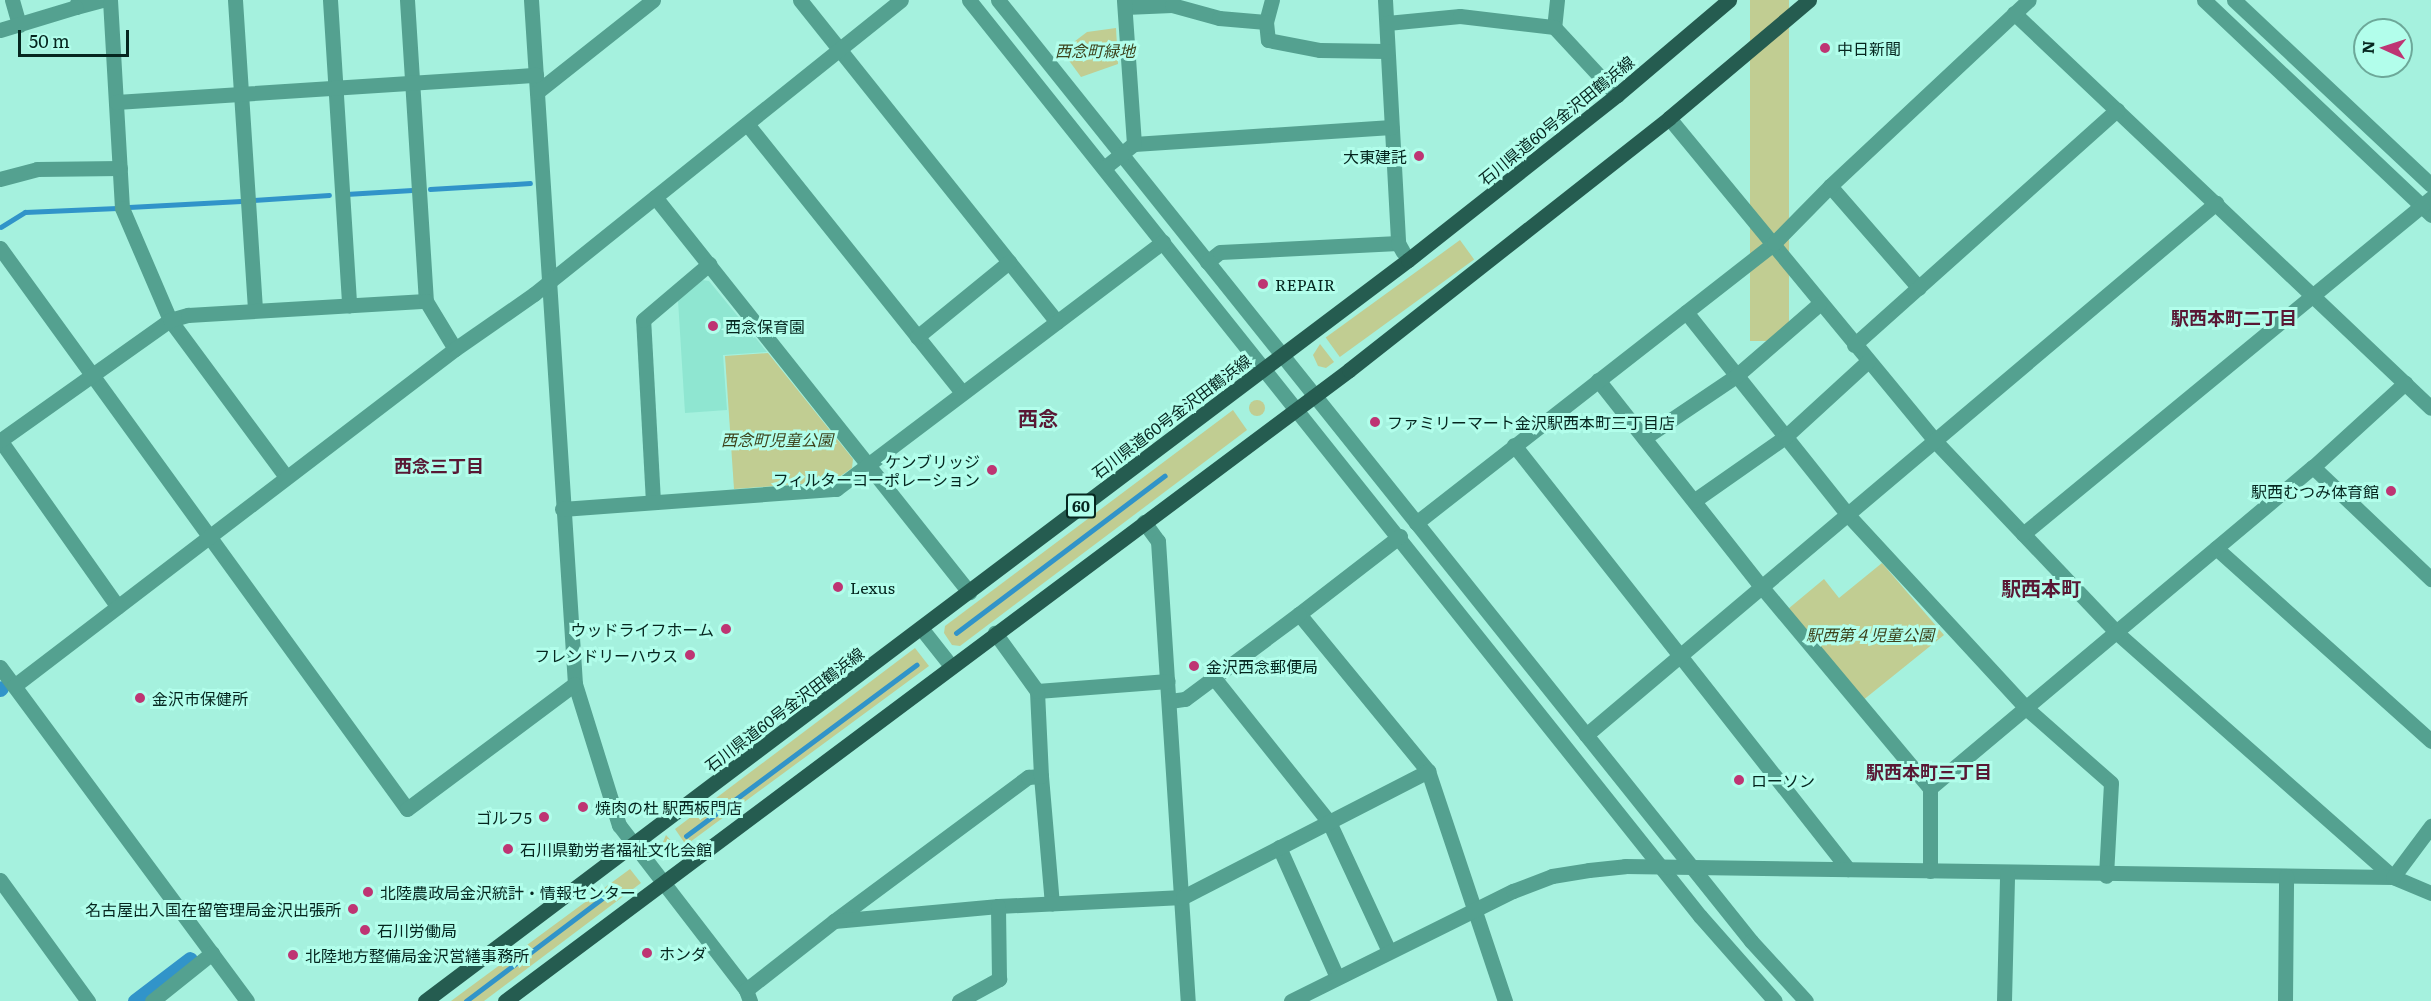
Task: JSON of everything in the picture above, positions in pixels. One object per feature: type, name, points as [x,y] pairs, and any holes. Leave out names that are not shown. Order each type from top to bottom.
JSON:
[{"type":"main road","name":"石川県道60号金沢田鶴浜線","points":[[425,1001],[1408,260],[1617,95],[1729,0]]},
{"type":"main road","points":[[505,1001],[1314,395],[1669,118],[1809,0]]},
{"type":"street","points":[[12,0],[19,25]]},
{"type":"street","points":[[0,30],[77,4],[103,0]]},
{"type":"street","points":[[110,0],[123,208],[171,320],[286,477]]},
{"type":"street","points":[[235,0],[255,309]]},
{"type":"street","points":[[330,0],[349,305]]},
{"type":"street","points":[[407,0],[426,301],[455,349]]},
{"type":"street","points":[[531,0],[547,282],[575,684],[619,825],[748,996],[834,921],[1028,777],[1041,776]]},
{"type":"street","points":[[537,92],[653,0]]},
{"type":"street","points":[[800,0],[1057,322]]},
{"type":"street","points":[[14,686],[208,536],[547,282],[902,0]]},
{"type":"street","points":[[969,0],[1295,409],[1400,536],[1661,866],[1775,1001]]},
{"type":"street","points":[[998,0],[1751,941],[1806,1001]]},
{"type":"street","points":[[1272,0],[1266,22],[1268,40],[1320,50],[1387,51]]},
{"type":"street","points":[[1385,0],[1398,243],[1408,260]]},
{"type":"street","points":[[1554,27],[1557,0]]},
{"type":"street","points":[[1416,523],[1774,243],[1830,186],[2029,0]]},
{"type":"street","points":[[2023,534],[2428,206],[2204,0]]},
{"type":"street","points":[[2225,20],[2237,2],[2431,185]]},
{"type":"street","points":[[1134,144],[1125,4],[1172,5],[1219,18],[1266,22]]},
{"type":"street","points":[[2014,13],[2431,408]]},
{"type":"street","points":[[1387,23],[1460,16],[1554,27],[1617,95]]},
{"type":"street","points":[[116,102],[536,75]]},
{"type":"street","points":[[1854,345],[2117,110]]},
{"type":"street","points":[[1669,118],[1774,243],[1819,304],[1935,441],[2116,632],[2393,877],[2431,893]]},
{"type":"street","points":[[747,124],[962,392]]},
{"type":"street","points":[[1104,168],[1134,144],[1391,127]]},
{"type":"street","points":[[0,179],[37,169],[120,168]]},
{"type":"street","points":[[1830,186],[1919,288]]},
{"type":"street","points":[[655,197],[969,592]]},
{"type":"street","points":[[1586,735],[1760,585],[1849,516],[2216,203]]},
{"type":"street","points":[[562,509],[828,491],[868,464],[1163,242]]},
{"type":"street","points":[[1207,262],[1220,252],[1398,243]]},
{"type":"street","points":[[0,248],[407,809],[575,684]]},
{"type":"street","points":[[917,337],[1009,262]]},
{"type":"street","points":[[653,502],[643,320],[709,264]]},
{"type":"street","points":[[118,607],[0,440],[171,320],[255,309],[426,301]]},
{"type":"street","points":[[1644,438],[1736,376],[1819,304]]},
{"type":"street","points":[[1686,312],[1849,516],[2026,708],[2111,783],[2106,876]]},
{"type":"street","points":[[1695,500],[1785,437],[1868,361]]},
{"type":"street","points":[[1598,380],[1760,585],[1930,788],[1930,871]]},
{"type":"street","points":[[1930,788],[2313,466],[2405,383]]},
{"type":"street","points":[[1514,445],[1677,657],[1848,869]]},
{"type":"street","points":[[2313,466],[2431,579]]},
{"type":"street","points":[[1144,522],[1158,541],[1188,1001]]},
{"type":"street","points":[[1170,701],[1185,699],[1400,536]]},
{"type":"street","points":[[2216,548],[2431,741]]},
{"type":"street","points":[[1299,614],[1428,771],[1505,1001]]},
{"type":"street","points":[[1482,640],[1499,627]]},
{"type":"street","points":[[921,628],[951,666]]},
{"type":"street","points":[[995,633],[1037,691],[1041,776],[1052,904]]},
{"type":"street","points":[[0,667],[247,1001]]},
{"type":"street","points":[[1214,678],[1329,822],[1389,951]]},
{"type":"street","points":[[1037,691],[1168,681]]},
{"type":"street","points":[[834,921],[998,906],[1182,897],[1428,771]]},
{"type":"street","points":[[2393,877],[2431,826]]},
{"type":"street","points":[[1279,847],[1337,977]]},
{"type":"street","points":[[1291,1001],[1389,951],[1552,876],[1625,866],[2106,876],[2393,877]]},
{"type":"street","points":[[2004,1001],[2007,874]]},
{"type":"street","points":[[2285,1001],[2286,876]]},
{"type":"street","points":[[0,880],[88,1001]]},
{"type":"street","points":[[958,1001],[999,979],[998,906]]},
{"type":"street","points":[[152,1001],[212,953]]},
{"type":"shaded area","name":"西念保育園","points":[[702,280],[709,281],[767,352],[723,355],[727,410],[685,413],[678,300]]},
{"type":"green space","points":[[1750,0],[1789,0],[1789,341],[1750,341]]},
{"type":"green space","name":"西念町緑地","points":[[1116,28],[1118,64],[1081,77],[1062,51],[1087,32]]},
{"type":"green space","points":[[1460,240],[1474,259],[1340,357],[1326,338]]},
{"type":"green space","points":[[1320,344],[1334,362],[1326,368],[1318,366],[1313,355]]},
{"type":"green space","name":"西念町児童公園","points":[[768,353],[853,459],[852,468],[832,482],[734,489],[725,356]]},
{"type":"green space","points":[[1254,400],[1260,400],[1265,408],[1263,414],[1254,416],[1249,411],[1249,405]]},
{"type":"green space","points":[[1233,410],[1247,430],[960,646],[952,645],[944,633],[945,626]]},
{"type":"green space","name":"駅西第４児童公園","points":[[1882,563],[1944,635],[1862,701],[1788,609],[1824,579],[1839,598]]},
{"type":"green space","points":[[915,648],[929,666],[686,845],[675,829]]},
{"type":"green space","points":[[666,835],[680,851],[674,855],[663,842]]},
{"type":"green space","points":[[630,869],[641,883],[484,1001],[451,1001]]},
{"type":"waterway","points":[[430,189],[530,183]]},
{"type":"waterway","points":[[346,194],[412,190]]},
{"type":"waterway","points":[[253,200],[329,195]]},
{"type":"waterway","points":[[129,207],[241,201]]},
{"type":"waterway","points":[[1,227],[25,212],[117,208]]},
{"type":"waterway","points":[[956,633],[1164,476]]},
{"type":"waterway","points":[[686,836],[916,665]]},
{"type":"waterway","points":[[466,1001],[616,888]]},
{"type":"waterway","points":[[135,1001],[190,959]]},
{"type":"place","name":"中日新聞","points":[[1825,48]]},
{"type":"place","name":"大東建託","points":[[1419,156]]},
{"type":"place","name":"REPAIR","points":[[1263,284]]},
{"type":"place","name":"西念保育園","points":[[713,326]]},
{"type":"place","name":"ファミリーマート金沢駅西本町三丁目店","points":[[1375,422]]},
{"type":"place","name":"ケンブリッジ フィルターコーポレーション","points":[[992,470]]},
{"type":"place","name":"駅西むつみ体育館","points":[[2391,491]]},
{"type":"place","name":"Lexus","points":[[838,587]]},
{"type":"place","name":"ウッドライフホーム","points":[[726,629]]},
{"type":"place","name":"フレンドリーハウス","points":[[690,655]]},
{"type":"place","name":"金沢西念郵便局","points":[[1194,666]]},
{"type":"place","name":"金沢市保健所","points":[[140,698]]},
{"type":"place","name":"ローソン","points":[[1739,780]]},
{"type":"place","name":"焼肉の杜 駅西板門店","points":[[583,807]]},
{"type":"place","name":"ゴルフ5","points":[[544,817]]},
{"type":"place","name":"石川県勤労者福祉文化会館","points":[[508,849]]},
{"type":"place","name":"北陸農政局金沢統計・情報センター","points":[[368,892]]},
{"type":"place","name":"名古屋出入国在留管理局金沢出張所","points":[[353,909]]},
{"type":"place","name":"石川労働局","points":[[365,930]]},
{"type":"place","name":"ホンダ","points":[[647,953]]},
{"type":"place","name":"北陸地方整備局金沢営繕事務所","points":[[293,955]]},
{"type":"district","name":"駅西本町二丁目","points":[[2234,318]]},
{"type":"district","name":"西念","points":[[1038,417]]},
{"type":"district","name":"西念三丁目","points":[[439,466]]},
{"type":"district","name":"駅西本町","points":[[2041,587]]},
{"type":"district","name":"駅西本町三丁目","points":[[1929,772]]}]
